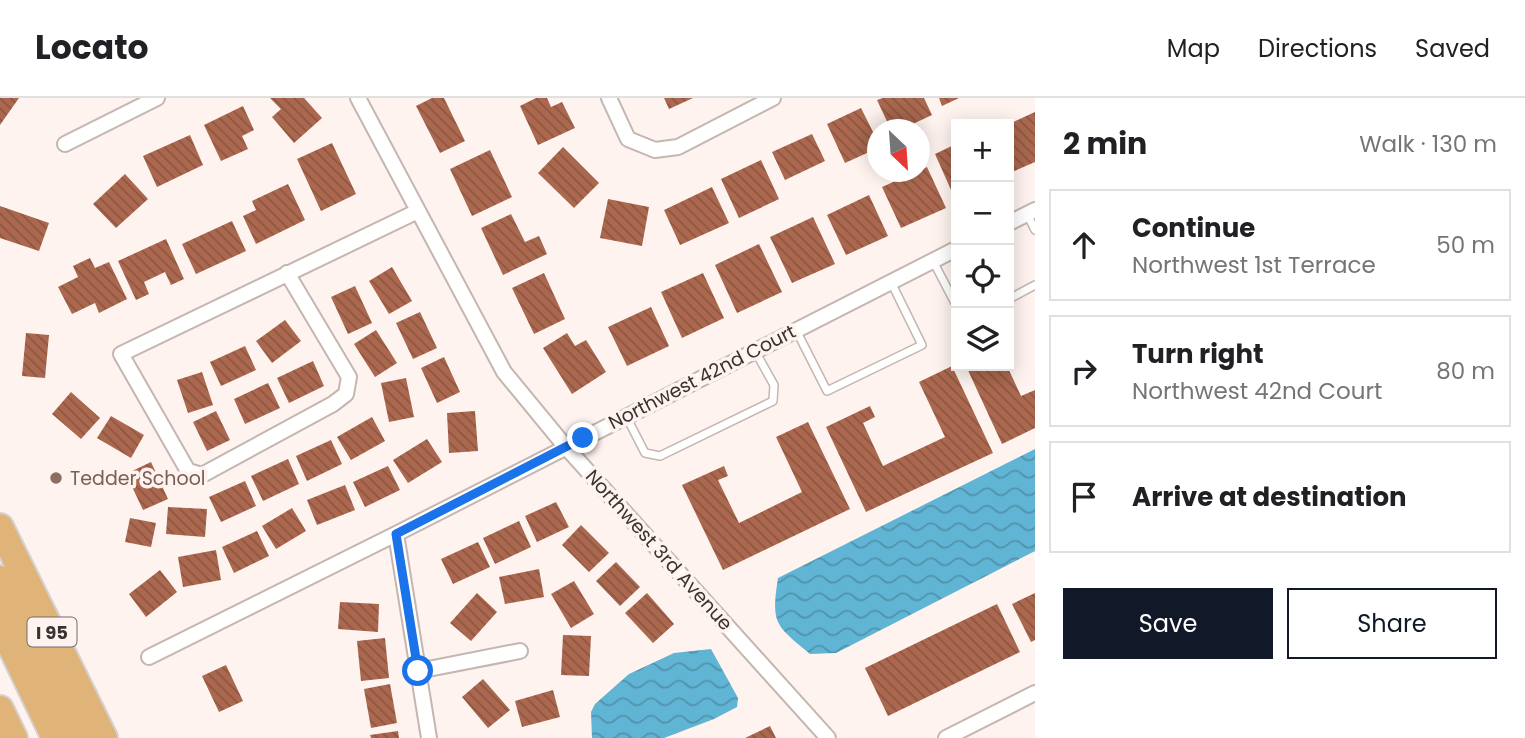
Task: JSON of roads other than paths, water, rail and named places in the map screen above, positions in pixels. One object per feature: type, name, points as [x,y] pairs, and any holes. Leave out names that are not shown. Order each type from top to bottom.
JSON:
[{"type":"highway","name":"I 95","points":[[0,527],[104,738]]},
{"type":"highway","points":[[0,579],[77,738]]},
{"type":"highway","points":[[0,623],[55,738]]},
{"type":"highway","points":[[0,709],[15,738]]},
{"type":"street","points":[[65,144],[158,98]]},
{"type":"street","name":"Northwest 3rd Avenue","points":[[358,98],[504,372],[565,446],[828,738]]},
{"type":"street","points":[[609,98],[628,139],[655,150],[678,147],[774,98]]},
{"type":"street","points":[[287,273],[349,377],[346,394],[333,404],[202,475],[188,471],[121,354],[287,273],[418,211]]},
{"type":"street","points":[[1014,220],[1031,212]]},
{"type":"street","name":"Northwest 42nd Court","points":[[149,657],[951,252]]},
{"type":"street","points":[[396,534],[429,738]]},
{"type":"street","points":[[418,671],[520,651]]},
{"type":"street","points":[[946,738],[1035,693]]},
{"type":"lane","points":[[1031,212],[1035,230]]},
{"type":"lane","points":[[933,261],[951,295]]},
{"type":"lane","points":[[796,330],[827,391],[922,345],[891,282]]},
{"type":"lane","points":[[1014,296],[1035,285]]},
{"type":"lane","points":[[626,416],[645,453],[660,456],[773,401],[774,385],[754,351]]},
{"type":"water","points":[[1035,449],[1035,551],[836,653],[810,654],[789,636],[778,622],[775,605],[778,578]]},
{"type":"water","points":[[711,649],[738,698],[737,707],[664,738],[592,738],[591,712],[595,704],[629,674],[674,653]]},
{"type":"place","name":"Tedder School","points":[[56,478]]}]
